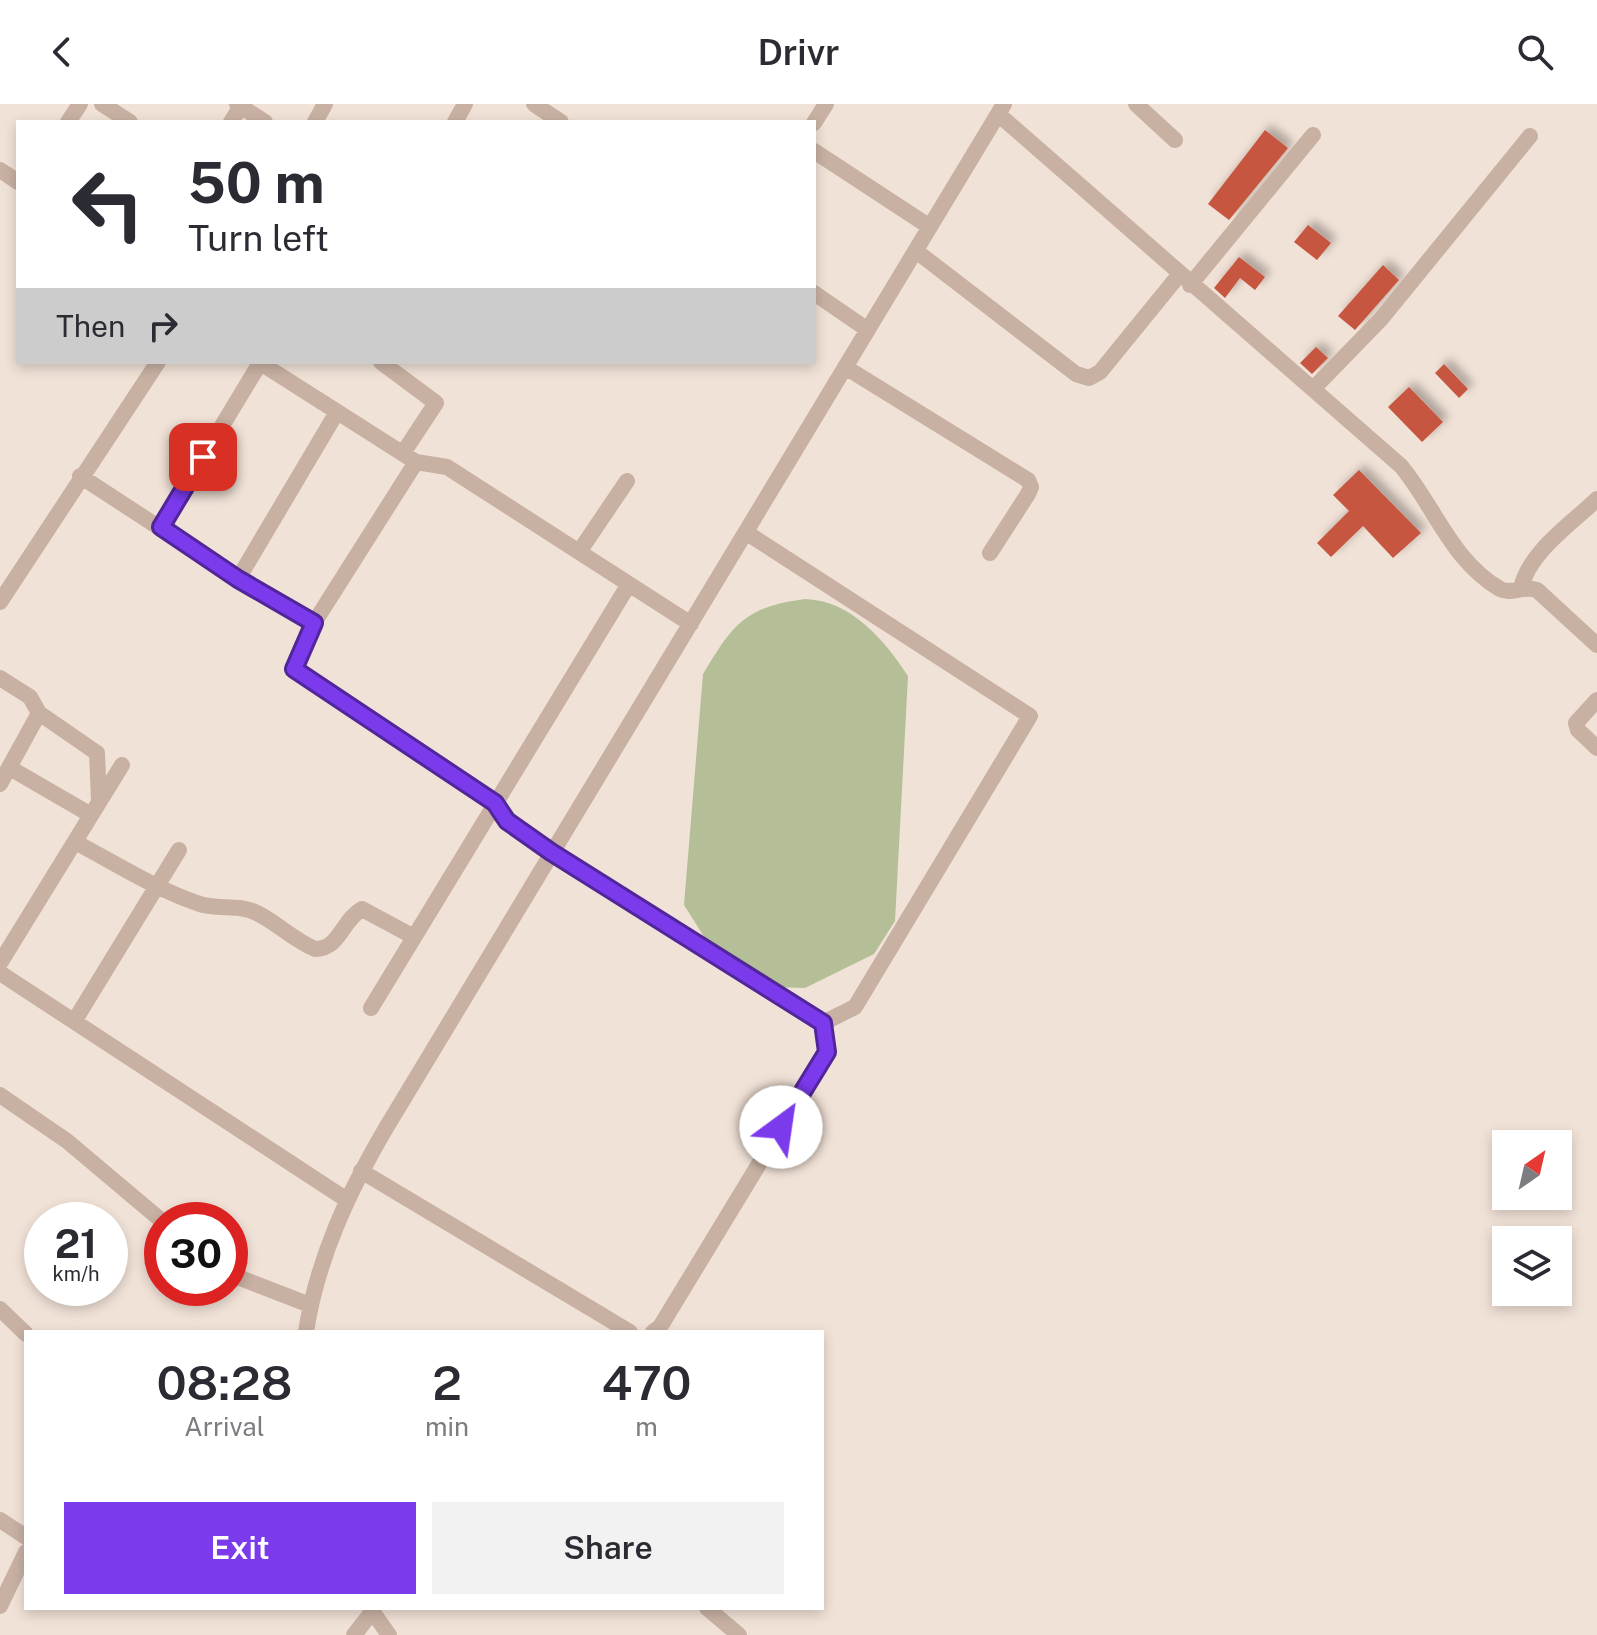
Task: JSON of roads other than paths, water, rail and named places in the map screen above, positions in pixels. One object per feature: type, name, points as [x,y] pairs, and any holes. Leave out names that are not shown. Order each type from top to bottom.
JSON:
[{"type":"street","points":[[102,104],[127,120]]},
{"type":"street","points":[[534,104],[558,120]]},
{"type":"street","points":[[1136,104],[1175,140]]},
{"type":"street","points":[[239,105],[262,120]]},
{"type":"street","points":[[306,1330],[310,1305],[347,1200],[361,1171],[1001,109],[1184,280],[1401,466],[1422,493],[1444,536],[1501,590],[1537,590],[1597,645]]},
{"type":"street","points":[[916,251],[1076,374],[1089,378],[1100,372],[1313,135]]},
{"type":"street","points":[[1313,389],[1381,319],[1530,136]]},
{"type":"street","points":[[816,152],[930,227]]},
{"type":"street","points":[[816,294],[868,330]]},
{"type":"street","points":[[0,602],[80,476],[157,364]]},
{"type":"street","points":[[161,527],[259,364]]},
{"type":"street","points":[[263,364],[410,458],[447,467],[691,624]]},
{"type":"street","points":[[384,364],[436,403],[410,458],[314,623],[294,669],[495,803],[507,821],[551,852],[823,1023],[827,1052],[656,1330]]},
{"type":"street","points":[[845,367],[1028,480],[1031,487],[1028,494],[990,553]]},
{"type":"street","points":[[238,579],[337,412]]},
{"type":"street","points":[[80,476],[238,579],[314,623]]},
{"type":"street","points":[[579,552],[627,481]]},
{"type":"street","points":[[1521,588],[1524,574],[1535,559],[1597,499]]},
{"type":"street","points":[[747,533],[1030,716],[855,1007],[823,1023]]},
{"type":"street","points":[[371,1008],[629,584]]},
{"type":"street","points":[[0,678],[30,697],[39,713],[97,753],[95,809]]},
{"type":"street","points":[[1597,700],[1576,723],[1578,730],[1597,748]]},
{"type":"street","points":[[0,784],[39,713]]},
{"type":"street","points":[[0,963],[122,765]]},
{"type":"street","points":[[10,768],[95,809]]},
{"type":"street","points":[[75,842],[155,886],[211,908],[238,906],[255,912],[315,949],[332,945],[352,916],[362,909],[414,937]]},
{"type":"street","points":[[75,1020],[179,850]]},
{"type":"street","points":[[0,973],[347,1200]]},
{"type":"street","points":[[0,1095],[78,1150],[144,1206]]},
{"type":"street","points":[[361,1171],[627,1330]]},
{"type":"street","points":[[248,1281],[310,1305]]},
{"type":"street","points":[[0,1309],[24,1332]]},
{"type":"street","points":[[0,1520],[24,1536]]},
{"type":"street","points":[[0,1606],[24,1556]]},
{"type":"street","points":[[354,1635],[371,1610],[389,1635]]},
{"type":"street","points":[[709,1610],[739,1635]]}]
